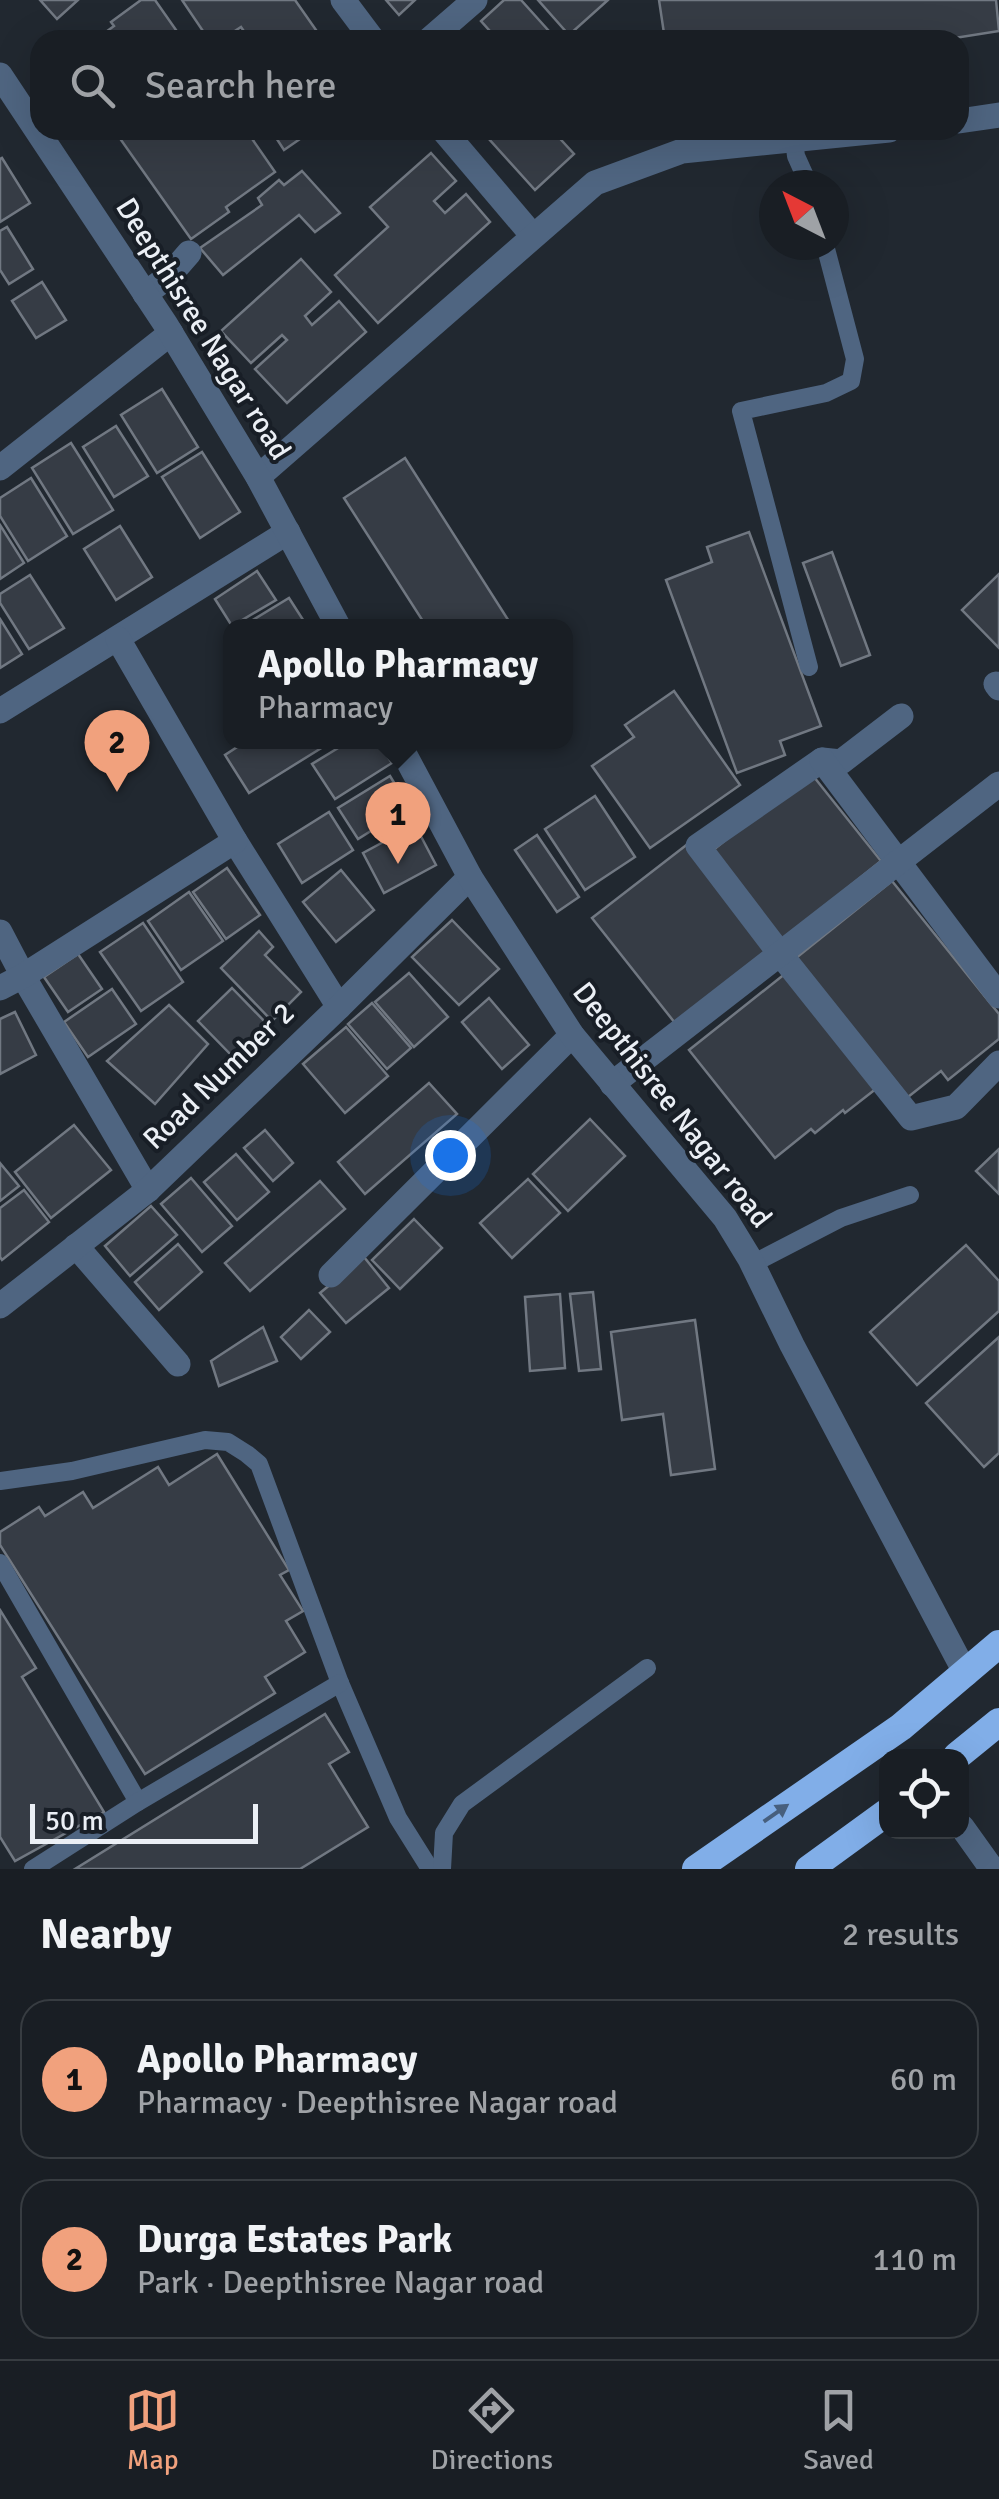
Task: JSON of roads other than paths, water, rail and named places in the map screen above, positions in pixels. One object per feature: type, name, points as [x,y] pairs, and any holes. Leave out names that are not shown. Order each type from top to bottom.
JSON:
[{"type":"highway","points":[[696,1869],[901,1726],[999,1644]]},
{"type":"highway","points":[[966,1749],[999,1722]]},
{"type":"highway","points":[[809,1869],[879,1818]]},
{"type":"street","points":[[343,0],[366,30]]},
{"type":"street","points":[[440,30],[475,0]]},
{"type":"street","name":"Deepthisree Nagar road","points":[[0,75],[30,120]]},
{"type":"street","points":[[969,120],[999,115]]},
{"type":"street","name":"Deepthisree Nagar road","points":[[43,140],[171,333],[258,477],[334,619]]},
{"type":"street","points":[[450,140],[532,236]]},
{"type":"street","points":[[258,477],[595,183],[682,151],[794,140]]},
{"type":"street","points":[[146,294],[189,253]]},
{"type":"street","points":[[0,468],[171,333]]},
{"type":"street","points":[[0,711],[288,532]]},
{"type":"street","points":[[118,639],[339,1008]]},
{"type":"street","points":[[901,716],[841,762],[822,760],[698,846],[911,1118],[956,1107],[999,1064]]},
{"type":"street","name":"Deepthisree Nagar road","points":[[402,749],[470,877],[572,1035],[725,1218],[966,1674]]},
{"type":"street","points":[[822,760],[999,996]]},
{"type":"street","points":[[612,1084],[999,784]]},
{"type":"street","points":[[11,982],[236,841]]},
{"type":"street","name":"Road Number 2","points":[[1,1304],[148,1190],[470,877]]},
{"type":"street","points":[[0,932],[11,982],[148,1190]]},
{"type":"street","points":[[330,1275],[572,1035]]},
{"type":"street","points":[[76,1246],[178,1364]]},
{"type":"street","points":[[969,1837],[992,1869]]},
{"type":"lane","points":[[794,140],[802,170]]},
{"type":"lane","points":[[810,667],[741,411],[826,393],[852,380],[854,359],[829,260]]},
{"type":"lane","points":[[751,1262],[827,1225],[910,1195]]},
{"type":"lane","points":[[0,1482],[72,1471],[205,1440],[228,1442],[259,1464],[340,1684],[398,1818],[430,1869]]},
{"type":"lane","points":[[0,1563],[138,1802]]},
{"type":"lane","points":[[442,1869],[444,1834],[462,1804],[648,1668]]},
{"type":"lane","points":[[33,1869],[138,1802],[340,1684]]},
{"type":"place","name":"Durga Estates Park","points":[[117,792]]},
{"type":"place","name":"Apollo Pharmacy","points":[[398,864]]}]
